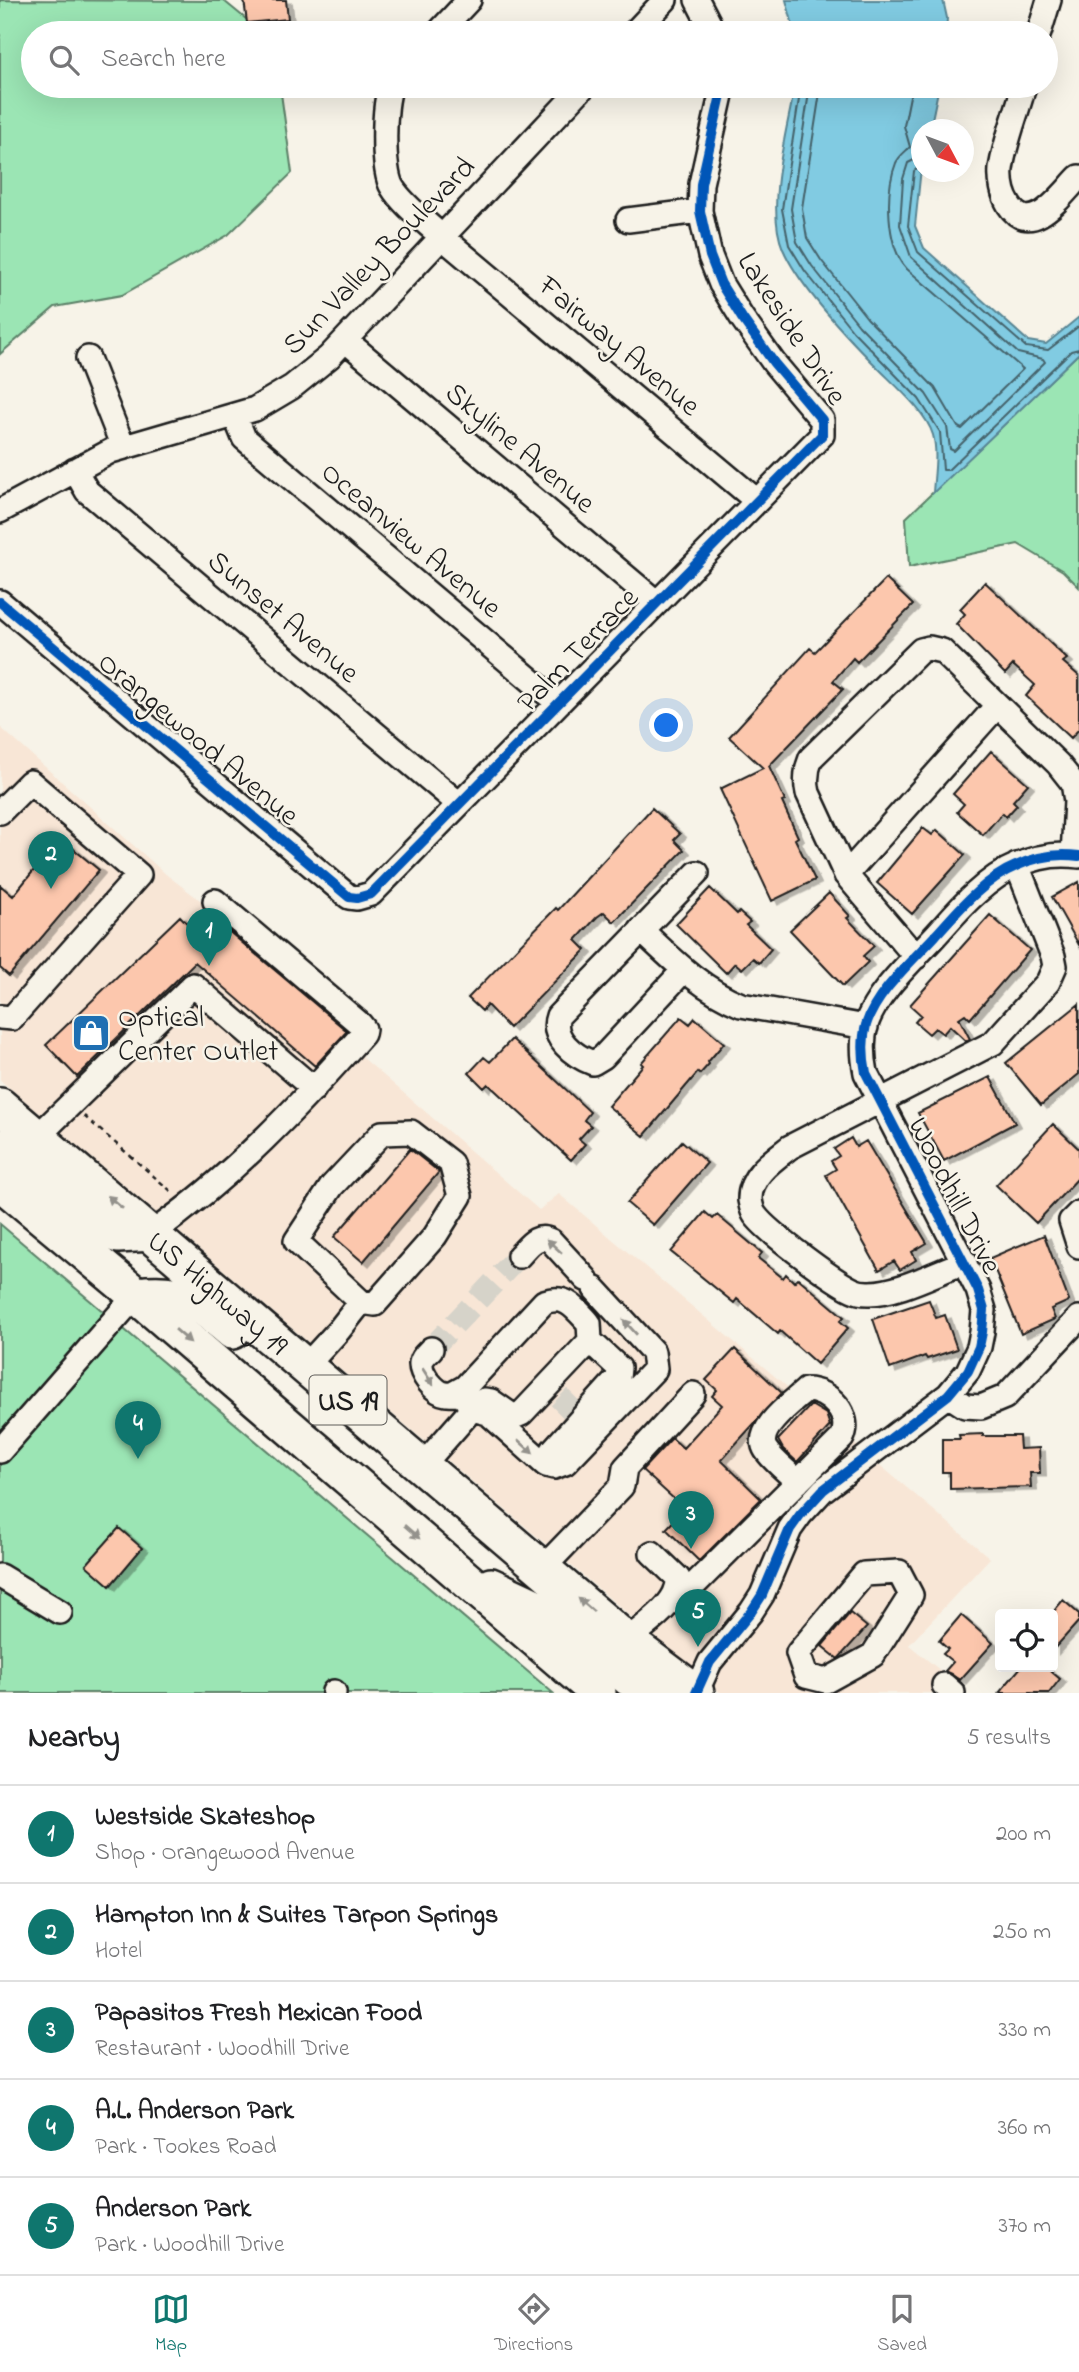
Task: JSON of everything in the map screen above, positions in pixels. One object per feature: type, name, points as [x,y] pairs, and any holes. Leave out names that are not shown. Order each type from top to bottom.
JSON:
[{"type":"highway","name":"US Highway 19","points":[[0,1106],[307,1365],[627,1641],[696,1693]]},
{"type":"highway","points":[[0,1147],[103,1230],[118,1236],[152,1233]]},
{"type":"highway","name":"US Highway 19","points":[[0,1182],[136,1295],[598,1693]]},
{"type":"highway","points":[[136,1295],[163,1292],[200,1304],[285,1374],[394,1440]]},
{"type":"highway","points":[[453,1568],[553,1615],[629,1678],[645,1686],[696,1693]]},
{"type":"street","points":[[449,21],[469,0]]},
{"type":"street","points":[[645,21],[665,0]]},
{"type":"street","points":[[697,0],[708,21]]},
{"type":"street","points":[[1043,21],[1049,0]]},
{"type":"street","name":"Fairway Avenue","points":[[387,98],[384,112],[388,177],[396,192],[442,236],[757,501]]},
{"type":"street","name":"Sun Valley Boulevard","points":[[0,511],[123,447],[255,409],[317,369],[573,98]]},
{"type":"street","name":"Lakeside Drive","points":[[720,98],[702,177],[700,211],[710,256],[721,284],[774,363],[822,420],[823,430],[819,440]]},
{"type":"street","points":[[1021,98],[1002,166],[1002,186],[1009,205],[1021,218],[1030,219],[1043,214],[1079,177]]},
{"type":"street","points":[[628,220],[700,211]]},
{"type":"street","name":"Skyline Avenue","points":[[345,340],[657,603]]},
{"type":"street","points":[[88,358],[123,447]]},
{"type":"street","name":"Oceanview Avenue","points":[[235,416],[244,438],[558,704]]},
{"type":"street","name":"Palm Terrace","points":[[371,894],[819,440]]},
{"type":"street","name":"Sunset Avenue","points":[[75,470],[87,491],[459,804]]},
{"type":"street","name":"Orangewood Avenue","points":[[0,602],[349,897],[371,894]]},
{"type":"street","points":[[916,957],[846,875],[808,793],[806,769],[811,758],[921,650],[929,648],[942,651],[1058,764],[1073,783],[1076,801],[1076,855]]},
{"type":"street","points":[[846,875],[997,706]]},
{"type":"street","points":[[0,813],[30,782],[139,875],[12,1018],[0,1017]]},
{"type":"street","name":"Woodhill Drive","points":[[696,1693],[710,1662],[762,1595],[790,1529],[806,1508],[842,1475],[948,1395],[968,1371],[979,1347],[984,1310],[978,1290],[866,1073],[866,1027],[879,999],[973,895],[1017,865],[1045,856],[1076,855]]},
{"type":"street","points":[[965,1262],[880,1293],[855,1292],[770,1230],[754,1214],[750,1193],[769,1163],[790,1147],[993,1042],[1053,974],[1053,956],[1017,865]]},
{"type":"street","points":[[684,970],[603,1057],[593,1063],[581,1059],[558,1037],[554,1026],[558,1016],[697,873]]},
{"type":"street","points":[[152,1233],[190,1207],[254,1149],[314,1089],[363,1034],[364,1029],[215,901]]},
{"type":"street","points":[[641,930],[684,970],[718,995],[741,1005],[866,1027]]},
{"type":"street","points":[[37,1137],[193,985],[314,1089]]},
{"type":"street","points":[[411,1132],[451,1163],[460,1196],[435,1236],[375,1304],[361,1303],[296,1241],[332,1186],[382,1133],[411,1132]]},
{"type":"street","points":[[1079,1213],[1071,1221],[1079,1246]]},
{"type":"street","points":[[431,1349],[421,1362],[424,1374],[439,1391],[463,1395],[472,1409],[488,1413],[545,1465],[554,1467],[565,1463],[655,1369],[653,1352],[551,1241],[544,1237],[537,1238],[519,1256]]},
{"type":"street","points":[[0,1451],[136,1295]]},
{"type":"street","points":[[454,1393],[465,1387],[544,1302],[554,1298],[565,1301],[589,1323],[590,1341],[565,1403],[552,1450]]},
{"type":"street","points":[[307,1365],[361,1303]]},
{"type":"street","points":[[948,1395],[965,1406],[981,1407],[1005,1397],[1079,1318]]},
{"type":"street","points":[[423,1465],[472,1409],[484,1400],[491,1401],[514,1417],[565,1403],[618,1378],[621,1372],[619,1368],[590,1341]]},
{"type":"street","points":[[543,1568],[622,1486],[625,1468],[693,1394]]},
{"type":"street","points":[[627,1641],[672,1601],[682,1597],[798,1482]]},
{"type":"street","points":[[652,1553],[678,1578],[679,1587],[672,1601]]},
{"type":"street","points":[[899,1572],[911,1595],[873,1655],[826,1681],[800,1685],[798,1653],[864,1574],[899,1572]]},
{"type":"street","points":[[0,1576],[60,1612]]},
{"type":"path","points":[[71,1105],[190,1207]]},
{"type":"shaded area","points":[[0,727],[168,876],[379,1034],[362,1057],[539,1210],[559,1194],[990,1558],[909,1645],[968,1693],[721,1693],[0,1080]]},
{"type":"green space","points":[[0,0],[224,1],[248,21],[21,21],[21,98],[282,98],[292,173],[228,235],[122,295],[55,307],[0,354]]},
{"type":"green space","points":[[1079,353],[1079,587],[1063,571],[1018,544],[909,567],[906,518]]},
{"type":"green space","points":[[0,1224],[553,1693],[0,1693]]},
{"type":"water","points":[[786,0],[943,0],[947,18],[947,21],[792,21]]},
{"type":"water","points":[[793,98],[936,98],[932,119],[911,119],[911,182],[920,182],[915,226],[924,248],[1028,341],[1046,344],[1079,317],[1079,353],[933,493],[934,442],[924,417],[826,312],[783,249],[776,212],[779,168]]},
{"type":"building","points":[[244,0],[286,0],[288,19],[247,21]]},
{"type":"building","points":[[886,579],[913,605],[857,662],[853,658],[833,681],[843,689],[769,766],[798,837],[795,839],[815,880],[772,901],[720,789],[763,768],[729,737],[810,648],[815,652]]},
{"type":"building","points":[[985,582],[1067,659],[1063,662],[1079,676],[1079,729],[1071,738],[1026,696],[1035,685],[1013,665],[1005,674],[956,624],[965,614],[960,609]]},
{"type":"building","points":[[991,751],[1028,784],[1013,801],[1017,805],[1006,817],[1002,813],[983,835],[957,812],[964,804],[953,794]]},
{"type":"building","points":[[652,808],[680,834],[674,840],[684,850],[614,922],[604,912],[597,917],[576,940],[586,950],[509,1028],[487,1005],[482,1011],[468,998],[556,908],[558,910]]},
{"type":"building","points":[[923,828],[932,835],[937,830],[965,855],[912,914],[877,883]]},
{"type":"building","points":[[60,838],[99,870],[9,976],[0,968],[0,885],[13,896]]},
{"type":"building","points":[[1079,882],[1079,945],[1052,897]]},
{"type":"building","points":[[710,888],[737,914],[739,912],[750,922],[746,925],[771,949],[759,963],[753,958],[742,969],[735,963],[726,973],[676,924]]},
{"type":"building","points":[[829,893],[850,916],[847,918],[874,946],[863,956],[868,962],[843,986],[790,930]]},
{"type":"building","points":[[990,915],[1030,950],[970,1019],[965,1014],[959,1018],[970,1039],[966,1041],[950,1026],[943,1034],[935,1028],[929,1034],[915,1022],[921,1015],[910,1005]]},
{"type":"building","points":[[180,916],[205,942],[220,924],[347,1031],[315,1066],[195,962],[77,1077],[46,1045]]},
{"type":"building","points":[[1079,1004],[1079,1074],[1041,1105],[1006,1063]]},
{"type":"building","points":[[681,1017],[690,1024],[695,1018],[724,1043],[709,1064],[700,1074],[698,1072],[644,1136],[608,1106]]},
{"type":"building","points":[[512,1039],[590,1112],[584,1120],[591,1126],[579,1139],[585,1144],[571,1160],[488,1084],[484,1088],[469,1073],[484,1057],[490,1062]]},
{"type":"building","points":[[990,1077],[1015,1123],[944,1161],[918,1113]]},
{"type":"building","points":[[1053,1124],[1079,1149],[1079,1177],[1036,1223],[996,1185]]},
{"type":"building","points":[[851,1138],[856,1147],[866,1141],[927,1243],[912,1252],[916,1260],[900,1270],[894,1261],[879,1270],[826,1175],[836,1169],[831,1161],[839,1156],[834,1149]]},
{"type":"building","points":[[682,1141],[707,1163],[653,1225],[627,1203]]},
{"type":"building","points":[[410,1149],[439,1172],[363,1262],[334,1237]]},
{"type":"building","points":[[705,1212],[713,1219],[717,1215],[762,1253],[758,1258],[783,1278],[786,1274],[794,1282],[798,1278],[844,1317],[840,1321],[848,1328],[817,1364],[780,1331],[778,1334],[737,1299],[734,1303],[671,1252]]},
{"type":"building","points":[[1044,1235],[1069,1301],[1051,1309],[1055,1319],[1021,1334],[990,1258]]},
{"type":"building","points":[[929,1300],[936,1318],[945,1315],[957,1349],[927,1359],[925,1356],[890,1369],[873,1319]]},
{"type":"building","points":[[735,1349],[782,1393],[721,1460],[761,1499],[699,1561],[666,1529],[685,1509],[642,1470],[672,1438],[683,1448],[722,1405],[712,1396],[717,1390],[706,1380]]},
{"type":"building","points":[[811,1405],[826,1414],[830,1426],[797,1462],[778,1440]]},
{"type":"building","points":[[959,1435],[1019,1436],[1020,1449],[1039,1448],[1040,1473],[1030,1473],[1031,1487],[950,1489],[950,1472],[942,1472],[942,1439],[960,1439]]},
{"type":"building","points":[[119,1528],[142,1548],[110,1586],[86,1565]]},
{"type":"building","points":[[1063,1600],[1079,1614],[1079,1621],[1058,1644],[1058,1609],[1056,1609]]},
{"type":"building","points":[[850,1613],[867,1627],[838,1659],[822,1646]]},
{"type":"building","points":[[961,1615],[993,1643],[960,1680],[945,1671],[953,1662],[943,1654],[948,1649],[939,1641]]},
{"type":"building","points":[[1017,1672],[1052,1672],[1060,1679],[1049,1693],[999,1693]]},
{"type":"tunnel","points":[[431,1349],[519,1256]]},
{"type":"tunnel","points":[[559,1397],[572,1410]]},
{"type":"cycle path","points":[[0,602],[349,897],[371,894],[822,435],[822,420],[774,363],[742,318],[721,284],[710,256],[700,211],[701,184],[720,98]]},
{"type":"cycle path","points":[[696,1693],[710,1662],[762,1595],[790,1529],[800,1515],[823,1490],[948,1395],[968,1371],[979,1347],[984,1310],[978,1290],[866,1073],[864,1037],[871,1013],[886,989],[965,903],[990,881],[1010,868],[1031,860],[1055,855],[1079,856]]},
{"type":"place","name":"Hampton Inn & Suites Tarpon Springs","points":[[51,889]]},
{"type":"place","name":"Westside Skateshop","points":[[209,966]]},
{"type":"place","name":"Optical Center Outlet","points":[[91,1033]]},
{"type":"place","name":"A.L. Anderson Park","points":[[138,1459]]},
{"type":"place","name":"Papasitos Fresh Mexican Food","points":[[691,1549]]},
{"type":"place","name":"Anderson Park","points":[[698,1647]]}]
